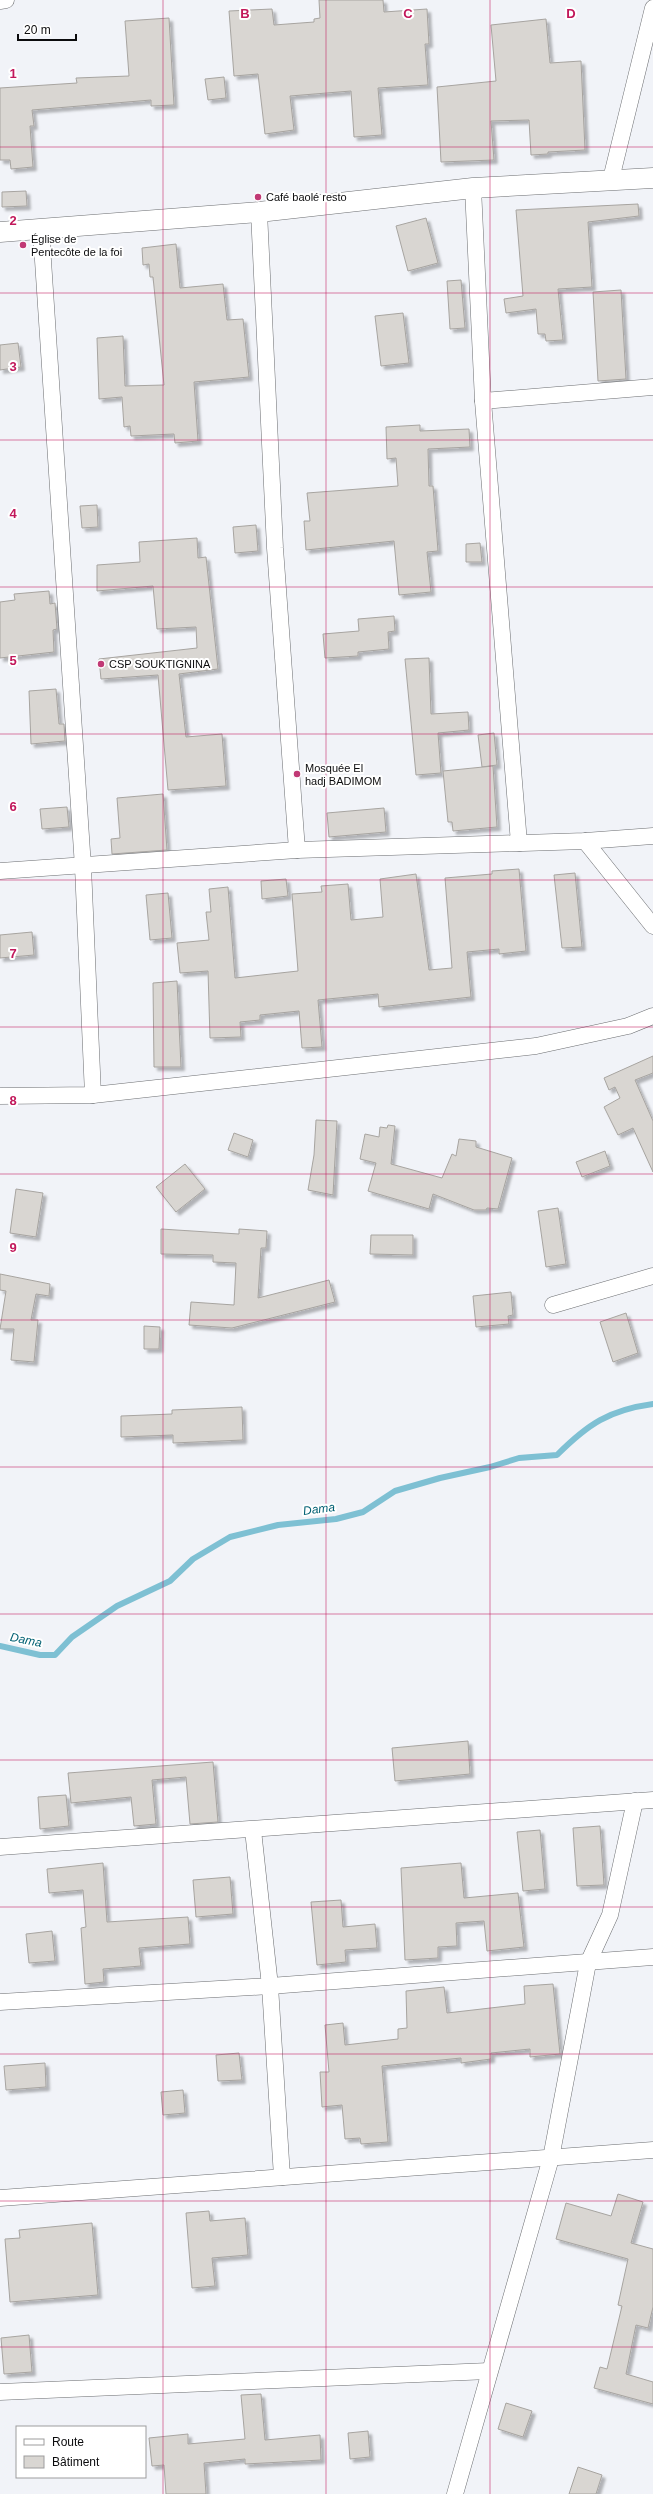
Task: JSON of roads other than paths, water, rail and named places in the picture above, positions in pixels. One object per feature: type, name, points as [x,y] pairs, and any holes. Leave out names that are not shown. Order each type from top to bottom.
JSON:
[{"type":"street","points":[[0,1],[6,0]]},
{"type":"street","points":[[611,179],[653,8]]},
{"type":"street","points":[[0,232],[259,212],[473,188],[611,179],[653,178]]},
{"type":"street","points":[[473,188],[483,401],[519,843]]},
{"type":"street","points":[[259,212],[275,548],[297,850]]},
{"type":"street","points":[[41,230],[83,867],[93,1095]]},
{"type":"street","points":[[483,401],[653,387]]},
{"type":"street","points":[[0,871],[83,867],[297,850],[585,841],[653,836]]},
{"type":"street","points":[[585,841],[653,926]]},
{"type":"street","points":[[0,1096],[93,1095],[536,1046],[628,1026],[653,1016]]},
{"type":"street","points":[[553,1305],[653,1276]]},
{"type":"street","points":[[0,1847],[253,1830],[653,1800]]},
{"type":"street","points":[[455,2494],[551,2158],[588,1963],[610,1915],[635,1801]]},
{"type":"street","points":[[253,1830],[270,1986],[282,2178]]},
{"type":"street","points":[[0,2002],[270,1986],[653,1957]]},
{"type":"street","points":[[0,2198],[653,2150]]},
{"type":"street","points":[[0,2392],[489,2371]]},
{"type":"waterway","name":"Dama","points":[[0,1646],[40,1655],[55,1655],[72,1637],[117,1606],[170,1581],[193,1559],[230,1537],[278,1525],[336,1519],[363,1512],[395,1491],[440,1478],[490,1467],[519,1458],[557,1455],[579,1435],[600,1420],[624,1410],[653,1404]]},
{"type":"place","name":"Café baolé resto","points":[[258,197]]},
{"type":"place","name":"Église de Pentecôte de la foi","points":[[23,245]]},
{"type":"place","name":"CSP SOUKTIGNINA","points":[[101,664]]},
{"type":"place","name":"Mosquée El hadj BADIMOM","points":[[297,774]]}]
